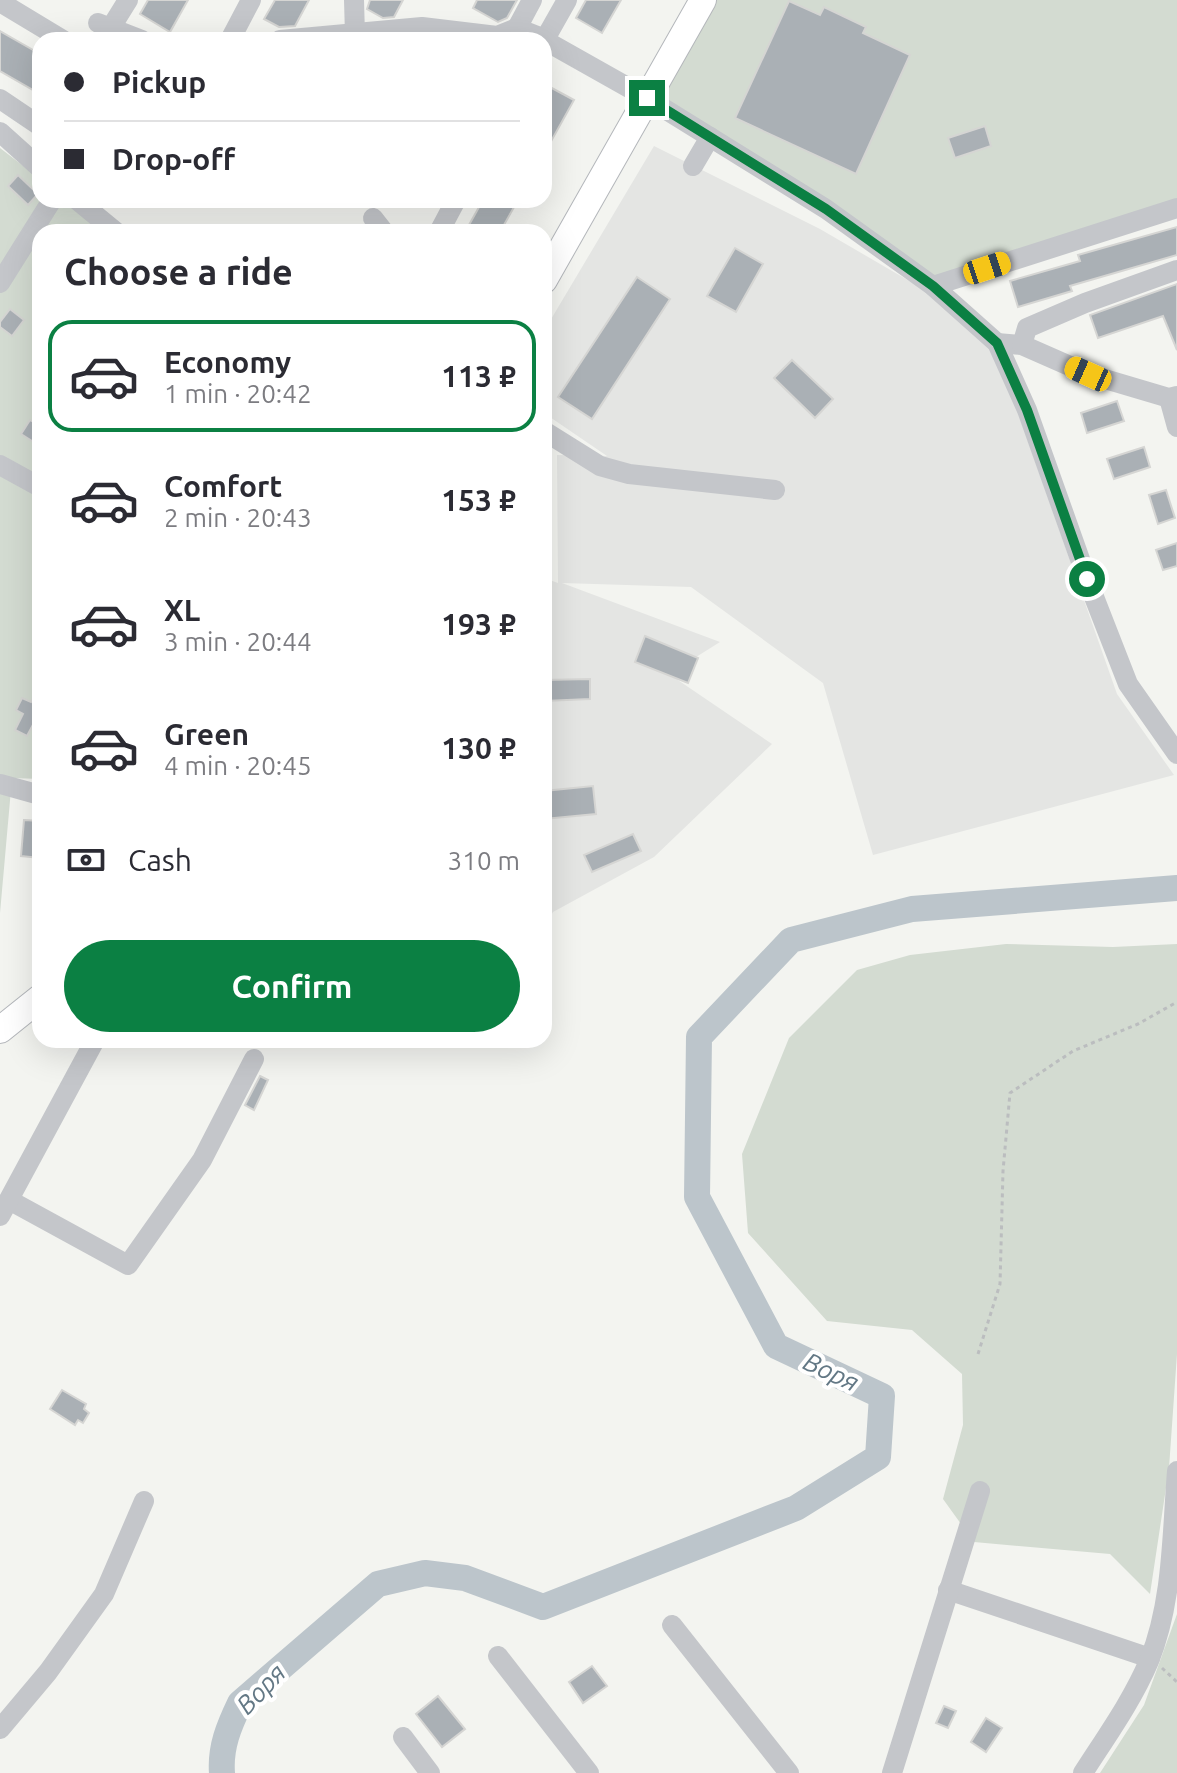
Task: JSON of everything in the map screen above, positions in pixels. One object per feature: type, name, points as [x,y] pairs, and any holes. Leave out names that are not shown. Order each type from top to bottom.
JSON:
[{"type":"main road","points":[[552,266],[703,0]]},
{"type":"main road","points":[[0,1030],[32,1004]]},
{"type":"street","points":[[120,32],[104,26],[128,0]]},
{"type":"street","points":[[234,32],[251,0]]},
{"type":"street","points":[[354,0],[355,32]]},
{"type":"street","points":[[507,32],[517,28],[532,0]]},
{"type":"street","points":[[548,32],[567,0]]},
{"type":"street","points":[[0,2],[50,32]]},
{"type":"street","points":[[380,32],[422,27],[464,32]]},
{"type":"street","points":[[517,28],[527,32]]},
{"type":"street","points":[[552,44],[647,98],[826,209],[933,286],[997,343],[1027,410],[1128,684],[1177,754]]},
{"type":"street","points":[[0,99],[32,121]]},
{"type":"street","points":[[0,132],[32,161]]},
{"type":"street","points":[[693,166],[710,137]]},
{"type":"street","points":[[87,208],[106,224]]},
{"type":"street","points":[[933,286],[1177,208]]},
{"type":"street","points":[[0,283],[32,232]]},
{"type":"street","points":[[1022,345],[1027,328],[1085,303],[1177,270]]},
{"type":"street","points":[[997,343],[1022,345],[1088,374],[1173,397],[1177,427]]},
{"type":"street","points":[[552,436],[600,466],[629,474],[775,490]]},
{"type":"street","points":[[0,465],[32,483]]},
{"type":"street","points":[[0,784],[32,793]]},
{"type":"street","points":[[91,1048],[4,1208],[128,1265],[202,1160],[254,1059]]},
{"type":"street","points":[[1083,1773],[1136,1689],[1150,1658],[1167,1591],[1177,1471]]},
{"type":"street","points":[[892,1773],[980,1491]]},
{"type":"street","points":[[0,1729],[48,1672],[104,1594],[144,1501]]},
{"type":"street","points":[[948,1590],[1150,1658]]},
{"type":"street","points":[[672,1625],[789,1773]]},
{"type":"street","points":[[498,1656],[589,1773]]},
{"type":"street","points":[[403,1737],[430,1773]]},
{"type":"path","points":[[978,1354],[1000,1284],[1003,1171],[1010,1093],[1073,1051],[1138,1024],[1177,1002]]},
{"type":"shaded area","points":[[703,0],[1177,0],[1177,208],[933,286],[647,98]]},
{"type":"shaded area","points":[[654,146],[820,229],[954,307],[999,359],[1117,694],[1174,775],[873,855],[823,683],[691,587],[562,583],[720,642],[669,674],[772,744],[654,857],[552,914],[552,581],[558,583],[557,455],[607,456],[552,418],[552,318]]},
{"type":"shaded area","points":[[0,148],[32,173],[32,208],[74,208],[94,224],[32,224],[32,779],[12,778],[0,913]]},
{"type":"shaded area","points":[[1006,944],[1113,947],[1177,944],[1177,1354],[1169,1468],[1150,1594],[1110,1554],[974,1542],[943,1499],[963,1425],[962,1374],[912,1330],[827,1321],[748,1233],[742,1154],[789,1038],[857,970],[910,955]]},
{"type":"shaded area","points":[[1177,1614],[1177,1773],[1100,1773],[1144,1705]]},
{"type":"building","points":[[148,0],[188,0],[170,32],[140,14]]},
{"type":"building","points":[[275,0],[309,0],[295,26],[279,27],[264,19]]},
{"type":"building","points":[[370,0],[403,0],[394,17],[383,18],[367,9]]},
{"type":"building","points":[[477,0],[517,0],[507,18],[498,22],[473,8]]},
{"type":"building","points":[[586,0],[621,0],[602,33],[576,18]]},
{"type":"building","points":[[789,1],[820,15],[824,7],[866,27],[863,33],[910,55],[856,174],[735,118]]},
{"type":"building","points":[[0,31],[32,49],[32,89],[0,71]]},
{"type":"building","points":[[552,88],[574,100],[552,140]]},
{"type":"building","points":[[985,126],[991,146],[955,158],[948,138]]},
{"type":"building","points":[[18,175],[32,188],[32,201],[28,205],[8,186]]},
{"type":"building","points":[[478,208],[514,208],[504,224],[470,224]]},
{"type":"building","points":[[1177,227],[1177,255],[1070,286],[1072,291],[1018,307],[1010,281],[1080,261],[1078,255]]},
{"type":"building","points":[[735,248],[763,264],[736,312],[707,296]]},
{"type":"building","points":[[637,277],[670,299],[592,419],[558,397]]},
{"type":"building","points":[[1177,284],[1177,350],[1163,316],[1098,338],[1090,315]]},
{"type":"building","points":[[10,309],[24,320],[12,336],[0,327],[0,322]]},
{"type":"building","points":[[792,360],[833,399],[815,418],[774,378]]},
{"type":"building","points":[[1117,401],[1124,421],[1087,433],[1081,413]]},
{"type":"building","points":[[30,420],[32,421],[32,441],[21,434]]},
{"type":"building","points":[[1144,447],[1150,467],[1114,479],[1107,459]]},
{"type":"building","points":[[1166,490],[1175,518],[1158,524],[1149,495]]},
{"type":"building","points":[[1177,543],[1177,566],[1163,570],[1156,550]]},
{"type":"building","points":[[645,636],[698,658],[688,683],[635,662]]},
{"type":"building","points":[[590,679],[590,699],[552,701],[552,680]]},
{"type":"building","points":[[22,698],[31,702],[32,727],[27,736],[15,730],[23,714],[16,710]]},
{"type":"building","points":[[593,786],[596,814],[552,818],[552,790]]},
{"type":"building","points":[[24,820],[32,820],[32,857],[21,856]]},
{"type":"building","points":[[633,834],[641,851],[592,872],[584,855]]},
{"type":"building","points":[[260,1076],[268,1080],[254,1110],[245,1105]]},
{"type":"building","points":[[62,1390],[86,1404],[84,1409],[89,1413],[83,1423],[78,1420],[75,1425],[50,1409]]},
{"type":"building","points":[[592,1666],[607,1686],[583,1703],[569,1682]]},
{"type":"building","points":[[438,1696],[465,1729],[442,1747],[416,1714]]},
{"type":"building","points":[[944,1706],[956,1711],[948,1728],[936,1723]]},
{"type":"building","points":[[986,1718],[1002,1728],[986,1752],[971,1742]]},
{"type":"waterway","name":"Воря","points":[[222,1773],[226,1737],[240,1703],[378,1584],[425,1573],[465,1578],[543,1607],[796,1508],[878,1457],[882,1396],[776,1346],[697,1197],[699,1037],[791,940],[912,909],[1177,888]]},
{"type":"route","points":[[647,98],[826,209],[933,286],[997,343],[1027,410],[1087,579]]}]
